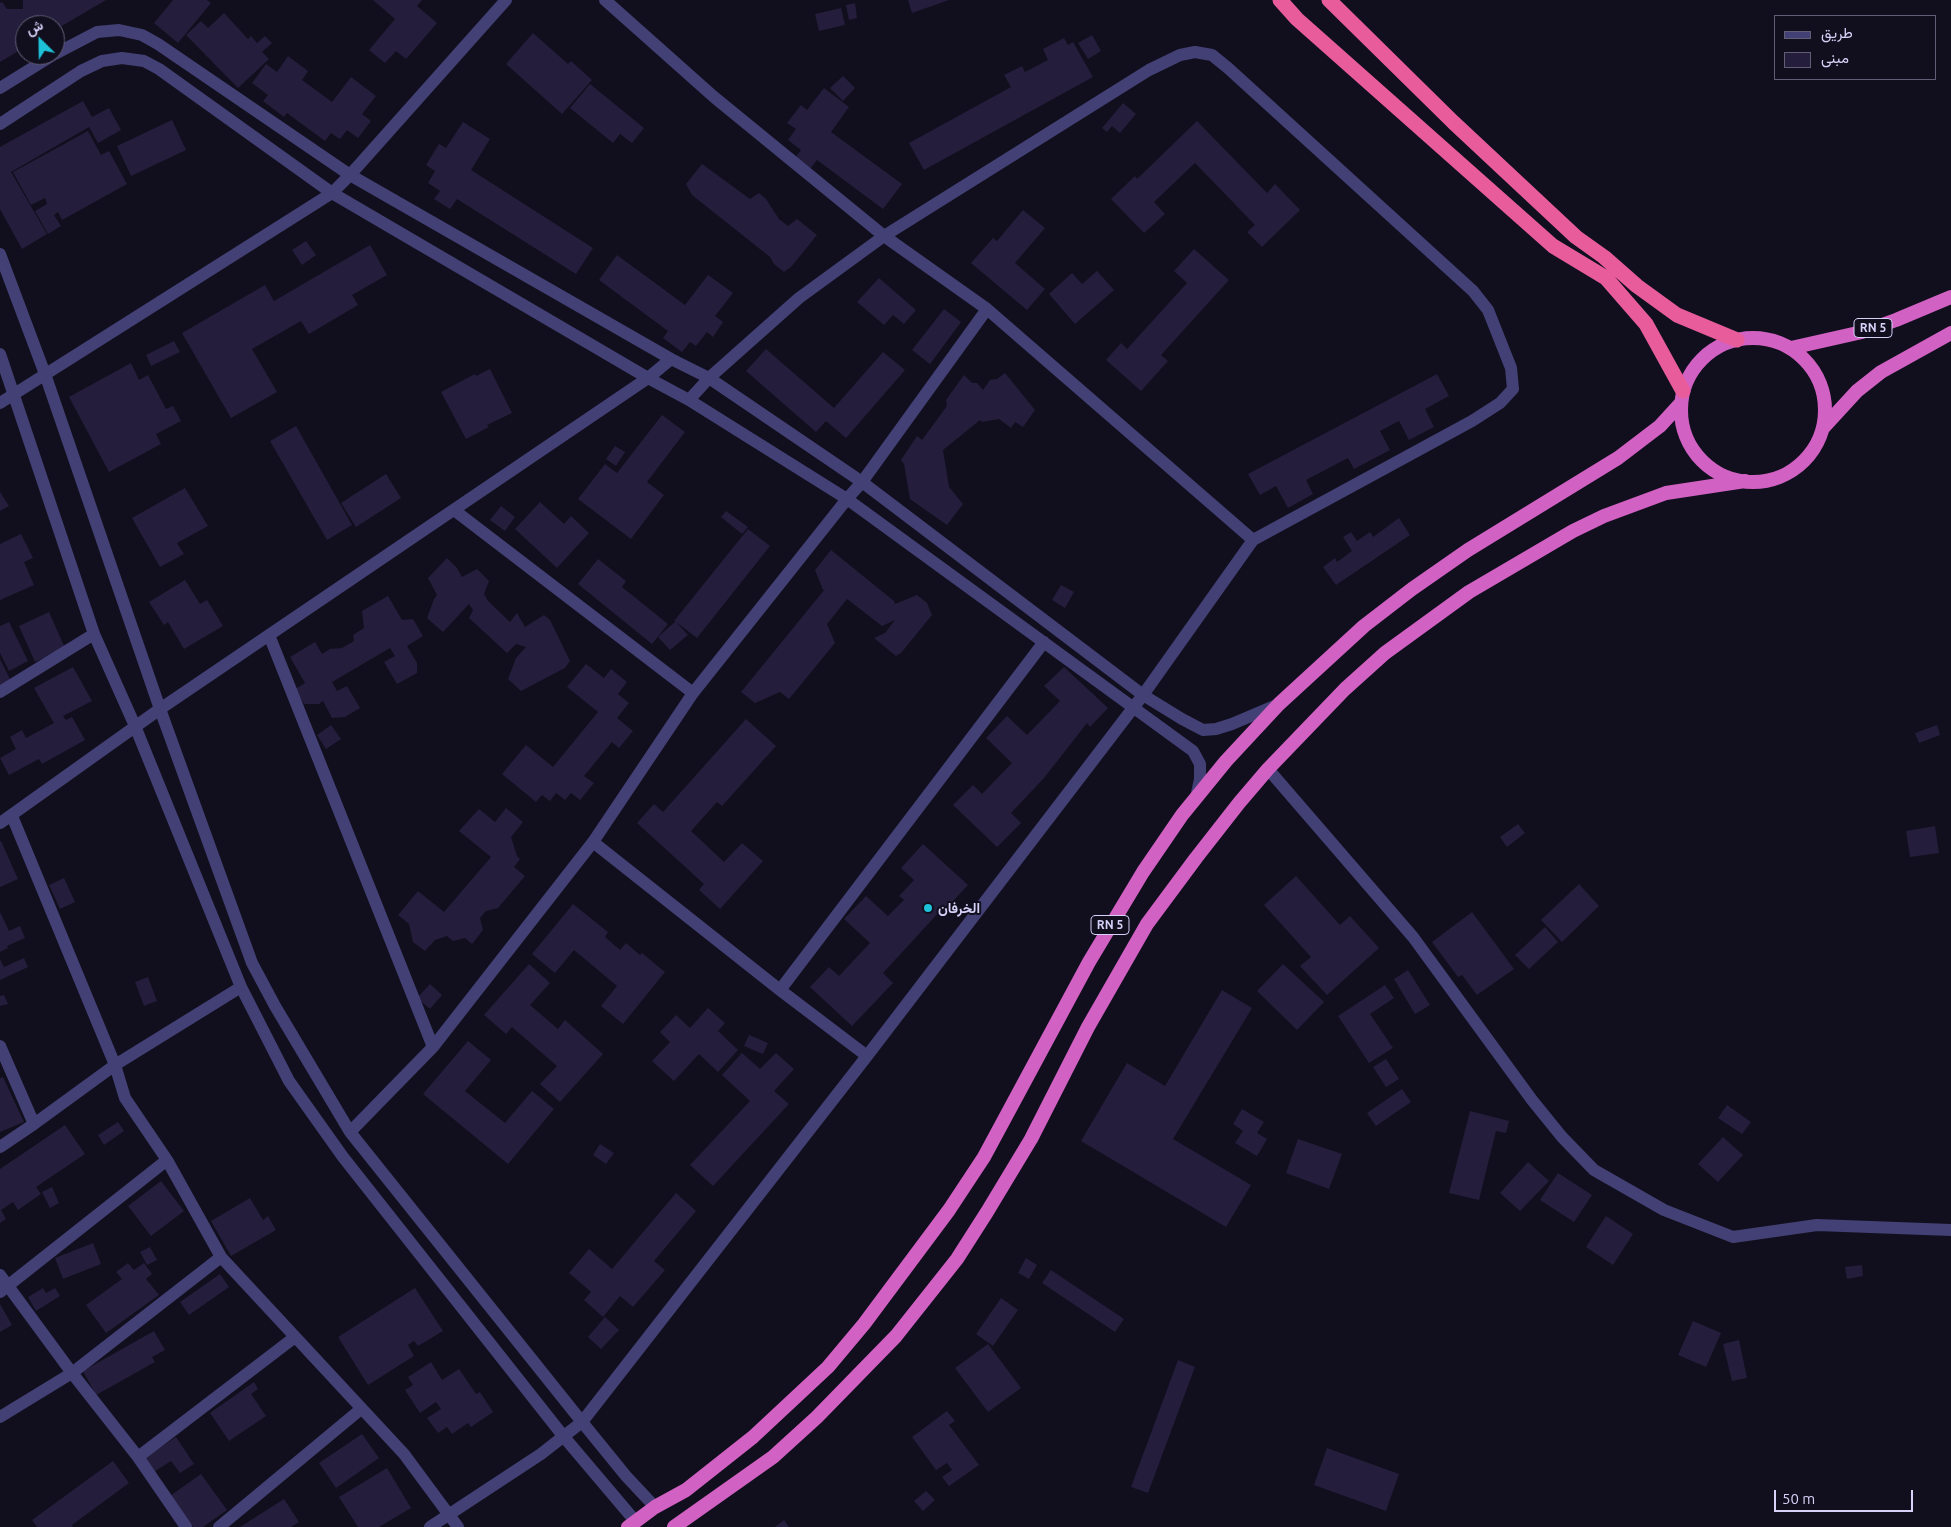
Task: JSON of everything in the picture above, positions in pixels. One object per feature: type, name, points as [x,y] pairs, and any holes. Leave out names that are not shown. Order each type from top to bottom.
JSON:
[{"type":"highway","points":[[1280,0],[1297,19],[1553,246],[1606,278],[1646,324],[1682,397]]},
{"type":"highway","points":[[1329,0],[1453,122],[1576,237],[1677,315],[1737,340]]},
{"type":"highway","name":"RN 5","points":[[1791,348],[1862,332],[1951,297]]},
{"type":"highway","points":[[1822,428],[1857,391],[1881,372],[1951,333]]},
{"type":"highway","points":[[1760,338],[1791,348],[1808,364],[1820,384],[1825,406],[1822,428],[1813,449],[1798,466],[1779,477],[1768,480],[1745,482],[1734,480],[1714,470],[1697,456],[1686,438],[1683,427],[1682,397],[1689,376],[1709,353],[1722,344],[1737,340],[1760,338]]},
{"type":"highway","name":"RN 5","points":[[632,1524],[712,1471],[794,1400],[828,1367],[882,1301],[949,1210],[984,1157],[1113,920],[1165,838],[1226,761],[1279,704],[1364,626],[1412,588],[1468,550],[1618,458],[1660,426],[1682,397]]},
{"type":"highway","name":"RN 5","points":[[674,1527],[773,1457],[817,1417],[896,1336],[951,1266],[987,1212],[1031,1139],[1093,1018],[1147,924],[1196,858],[1268,769],[1338,696],[1386,653],[1469,592],[1529,556],[1596,520],[1641,501],[1683,490],[1745,482]]},
{"type":"street","points":[[0,403],[332,193],[506,0]]},
{"type":"street","points":[[605,0],[714,97],[884,236],[987,309],[1253,540]]},
{"type":"street","points":[[65,48],[97,32],[119,30],[142,35],[182,60],[350,175],[671,359],[709,378],[862,482],[1143,694],[1202,730],[1216,729],[1232,724],[1279,704]]},
{"type":"street","points":[[430,1527],[564,1437],[582,1422],[867,1056],[1143,694],[1253,540],[1472,421],[1500,403],[1514,389],[1511,368],[1488,310],[1473,291],[1228,68],[1212,55],[1195,52],[1180,55],[1163,62],[884,236],[799,298],[709,378],[689,400]]},
{"type":"street","points":[[0,124],[81,71],[102,61],[122,58],[144,61],[180,83],[332,193],[648,378],[689,400],[846,499],[1193,751],[1200,764],[1200,779],[1196,798]]},
{"type":"street","points":[[0,88],[37,65]]},
{"type":"street","points":[[0,254],[45,374],[160,709],[252,963],[275,1006],[350,1132],[626,1476],[656,1507]]},
{"type":"street","points":[[350,1132],[433,1047],[592,842],[693,693],[846,499],[862,482],[987,309]]},
{"type":"street","points":[[0,354],[94,634],[135,726],[241,987],[294,1089],[344,1157],[632,1524]]},
{"type":"street","points":[[0,823],[135,726],[648,378],[671,359]]},
{"type":"street","points":[[454,510],[693,693]]},
{"type":"street","points":[[0,692],[94,634]]},
{"type":"street","points":[[269,635],[433,1047]]},
{"type":"street","points":[[780,990],[1044,642]]},
{"type":"street","points":[[1268,769],[1412,937],[1532,1100],[1562,1137],[1594,1170],[1664,1210],[1732,1237],[1818,1225],[1951,1230]]},
{"type":"street","points":[[12,816],[115,1064],[125,1098],[167,1160],[221,1257],[404,1454],[458,1527]]},
{"type":"street","points":[[592,842],[867,1056]]},
{"type":"street","points":[[0,1147],[115,1064],[241,987]]},
{"type":"street","points":[[0,1046],[34,1124]]},
{"type":"street","points":[[4,1290],[167,1160]]},
{"type":"street","points":[[0,1417],[72,1373],[221,1257]]},
{"type":"street","points":[[0,1275],[4,1290],[138,1457],[186,1527]]},
{"type":"street","points":[[138,1457],[295,1337]]},
{"type":"street","points":[[218,1527],[361,1409]]},
{"type":"building","points":[[23,0],[106,0],[65,24],[65,15],[15,15],[15,53],[0,62],[0,3],[2,2],[7,9],[23,9]]},
{"type":"building","points":[[173,0],[207,0],[211,3],[178,43],[154,23]]},
{"type":"building","points":[[373,0],[422,0],[417,6],[437,23],[406,59],[396,51],[385,63],[369,50],[395,19]]},
{"type":"building","points":[[908,0],[949,0],[912,13]]},
{"type":"building","points":[[855,3],[857,18],[849,20],[846,5]]},
{"type":"building","points":[[841,8],[845,25],[819,31],[815,14]]},
{"type":"building","points":[[224,13],[248,39],[251,36],[257,43],[265,36],[272,43],[262,52],[269,59],[238,88],[186,35],[201,21],[208,28]]},
{"type":"building","points":[[533,33],[568,64],[571,61],[592,80],[562,114],[506,64]]},
{"type":"building","points":[[1092,35],[1101,51],[1088,59],[1078,43]]},
{"type":"building","points":[[1064,38],[1068,45],[1073,42],[1093,77],[924,170],[909,143],[1011,87],[1004,75],[1022,66],[1025,72],[1048,60],[1043,49]]},
{"type":"building","points":[[288,56],[308,71],[302,80],[332,102],[351,77],[376,96],[362,114],[371,121],[358,138],[347,130],[340,139],[331,133],[325,141],[287,113],[284,117],[263,101],[268,95],[252,83],[266,64],[277,72]]},
{"type":"building","points":[[843,76],[855,88],[843,101],[830,88]]},
{"type":"building","points":[[590,84],[644,128],[632,143],[620,134],[613,143],[570,108]]},
{"type":"building","points":[[824,88],[849,107],[831,132],[902,184],[883,209],[817,160],[810,169],[795,158],[801,150],[788,140],[796,129],[787,123],[801,105],[807,110]]},
{"type":"building","points":[[83,101],[92,117],[109,108],[121,130],[98,143],[89,127],[11,172],[47,234],[22,249],[0,209],[0,147]]},
{"type":"building","points":[[1123,103],[1136,114],[1120,133],[1112,126],[1107,132],[1102,128]]},
{"type":"building","points":[[172,120],[186,150],[131,176],[117,146]]},
{"type":"building","points":[[1197,121],[1267,193],[1275,184],[1300,210],[1262,247],[1247,232],[1255,225],[1195,163],[1154,202],[1165,214],[1144,233],[1111,199],[1135,176],[1137,179]]},
{"type":"building","points":[[463,122],[490,139],[471,170],[593,248],[576,274],[457,199],[450,209],[434,199],[440,191],[428,183],[435,171],[426,165],[439,144],[446,148]]},
{"type":"building","points":[[88,131],[101,155],[109,151],[127,184],[62,220],[58,212],[54,215],[61,226],[48,234],[35,211],[47,204],[45,198],[31,205],[13,172]]},
{"type":"building","points":[[702,164],[750,199],[759,193],[766,199],[779,219],[788,226],[797,219],[817,235],[791,267],[784,272],[774,264],[770,257],[692,195],[686,184]]},
{"type":"building","points":[[1023,210],[1045,228],[1015,263],[1045,289],[1027,310],[971,263],[993,238],[997,241]]},
{"type":"building","points":[[306,241],[316,255],[302,265],[292,250]]},
{"type":"building","points":[[370,245],[387,275],[352,295],[358,305],[309,334],[301,321],[252,349],[277,392],[231,418],[182,333],[265,285],[274,301]]},
{"type":"building","points":[[1194,249],[1229,280],[1161,355],[1168,361],[1141,391],[1106,360],[1121,343],[1127,349],[1187,283],[1174,271]]},
{"type":"building","points":[[617,255],[685,305],[708,275],[733,293],[715,316],[723,322],[713,337],[707,332],[696,346],[690,342],[682,352],[663,338],[668,331],[599,280]]},
{"type":"building","points":[[1097,271],[1114,290],[1075,324],[1049,294],[1072,273],[1082,284]]},
{"type":"building","points":[[879,278],[916,310],[904,324],[893,315],[884,325],[857,302]]},
{"type":"building","points":[[944,309],[961,322],[930,364],[912,350]]},
{"type":"building","points":[[174,341],[180,352],[151,366],[146,355]]},
{"type":"building","points":[[766,349],[834,408],[883,352],[905,370],[846,438],[826,421],[816,432],[746,371]]},
{"type":"building","points":[[131,363],[139,380],[148,375],[166,409],[173,406],[181,421],[156,434],[161,444],[109,472],[69,397]]},
{"type":"building","points":[[490,369],[512,413],[487,425],[489,427],[466,439],[441,392],[475,374],[476,376]]},
{"type":"building","points":[[1005,373],[1035,410],[1023,427],[1015,422],[1011,428],[999,419],[982,422],[980,420],[943,450],[949,487],[963,504],[947,525],[910,499],[904,464],[901,460],[917,436],[922,440],[947,406],[946,400],[964,375],[972,383],[977,383],[983,390],[990,380],[997,379]]},
{"type":"building","points":[[1437,374],[1449,396],[1425,409],[1434,427],[1409,440],[1399,421],[1380,431],[1390,450],[1354,469],[1348,458],[1306,480],[1313,494],[1288,508],[1276,486],[1260,495],[1248,474]]},
{"type":"building","points":[[662,415],[685,432],[647,482],[664,495],[631,539],[578,499],[605,464],[617,473]]},
{"type":"building","points":[[296,426],[352,525],[327,540],[270,441]]},
{"type":"building","points":[[615,446],[625,452],[616,466],[606,459]]},
{"type":"building","points":[[386,474],[401,498],[356,527],[341,503]]},
{"type":"building","points":[[185,488],[208,526],[177,543],[184,554],[160,567],[132,518]]},
{"type":"building","points":[[0,492],[9,506],[0,511]]},
{"type":"building","points":[[540,502],[564,524],[571,516],[589,533],[557,568],[515,529]]},
{"type":"building","points":[[501,506],[515,517],[505,531],[490,520]]},
{"type":"building","points":[[726,511],[748,527],[742,534],[721,517]]},
{"type":"building","points":[[1399,518],[1410,535],[1336,585],[1323,567],[1335,558],[1337,562],[1352,551],[1343,537],[1351,532],[1357,541],[1370,532],[1373,537]]},
{"type":"building","points":[[748,529],[770,546],[697,638],[676,622],[688,635],[670,650],[658,637],[676,621],[674,621]]},
{"type":"building","points":[[21,534],[33,558],[24,562],[34,585],[0,600],[0,544]]},
{"type":"building","points":[[831,550],[894,601],[895,604],[917,595],[927,603],[932,615],[901,653],[896,656],[874,638],[885,633],[895,620],[882,626],[847,599],[827,624],[835,643],[789,699],[780,692],[755,703],[741,692],[825,589],[823,590],[815,570]]},
{"type":"building","points":[[447,558],[457,568],[462,577],[477,569],[489,581],[484,594],[488,601],[510,622],[517,613],[525,627],[544,615],[550,620],[570,661],[565,668],[521,691],[508,679],[516,658],[526,647],[516,644],[507,653],[469,618],[473,610],[469,604],[443,632],[427,618],[437,595],[428,578]]},
{"type":"building","points":[[598,559],[626,581],[622,587],[668,624],[652,644],[578,584]]},
{"type":"building","points":[[185,580],[200,604],[207,600],[223,626],[184,649],[168,622],[164,625],[149,602]]},
{"type":"building","points":[[1061,585],[1074,592],[1065,608],[1052,600]]},
{"type":"building","points":[[388,596],[402,620],[413,619],[423,636],[407,646],[417,663],[417,673],[397,684],[384,662],[395,656],[390,648],[332,682],[337,691],[347,686],[360,708],[345,717],[332,718],[323,701],[319,704],[304,704],[295,689],[305,683],[290,657],[315,642],[322,654],[330,649],[342,648],[354,641],[353,635],[364,628],[362,611]]},
{"type":"building","points":[[49,612],[65,648],[35,662],[19,626]]},
{"type":"building","points":[[9,622],[28,661],[9,671],[0,653],[0,626]]},
{"type":"building","points":[[0,659],[11,681],[0,686]]},
{"type":"building","points":[[586,664],[604,678],[611,669],[627,682],[618,694],[629,703],[617,718],[633,731],[619,748],[612,742],[584,776],[594,783],[580,800],[571,793],[565,800],[556,793],[550,801],[542,795],[536,802],[502,774],[526,745],[553,767],[598,712],[567,687]]},
{"type":"building","points":[[73,667],[92,701],[63,716],[66,720],[72,717],[85,740],[42,764],[39,759],[9,775],[0,758],[16,749],[10,737],[22,730],[26,738],[54,723],[34,688]]},
{"type":"building","points":[[1064,667],[1108,708],[1090,727],[1087,723],[1044,778],[1011,813],[1021,823],[997,847],[953,805],[973,785],[982,794],[1012,763],[986,738],[1007,716],[1027,735],[1060,701],[1044,686]]},
{"type":"building","points":[[746,719],[776,746],[722,806],[717,802],[691,831],[724,862],[742,843],[763,861],[720,909],[699,890],[704,884],[637,823],[654,804],[663,812]]},
{"type":"building","points":[[331,725],[341,739],[326,749],[317,735]]},
{"type":"building","points":[[1937,725],[1940,735],[1919,743],[1915,733]]},
{"type":"building","points":[[506,808],[523,822],[511,837],[517,856],[520,859],[514,867],[525,876],[498,908],[486,911],[480,918],[483,930],[472,944],[465,938],[453,941],[447,936],[435,940],[425,951],[413,942],[409,924],[398,915],[418,891],[444,912],[491,857],[459,831],[479,809],[495,822]]},
{"type":"building","points":[[1518,824],[1525,833],[1507,847],[1500,837]]},
{"type":"building","points":[[1935,826],[1939,853],[1910,857],[1906,831]]},
{"type":"building","points":[[0,842],[18,879],[0,887]]},
{"type":"building","points":[[923,844],[968,885],[943,912],[941,910],[883,973],[893,983],[852,1026],[810,987],[829,967],[839,976],[870,943],[844,919],[866,896],[888,916],[904,900],[899,896],[914,880],[901,868]]},
{"type":"building","points":[[1296,876],[1340,925],[1350,916],[1379,948],[1327,995],[1300,966],[1311,957],[1264,905]]},
{"type":"building","points":[[64,878],[75,902],[60,909],[49,885]]},
{"type":"building","points":[[1579,884],[1599,906],[1562,942],[1541,920]]},
{"type":"building","points":[[573,904],[608,932],[605,937],[620,950],[626,943],[640,955],[642,953],[665,972],[623,1024],[601,1006],[617,986],[574,950],[555,973],[532,954]]},
{"type":"building","points":[[0,912],[9,931],[20,926],[25,938],[7,946],[8,948],[0,952]]},
{"type":"building","points":[[1472,912],[1514,969],[1477,995],[1462,975],[1458,977],[1432,942]]},
{"type":"building","points":[[1545,927],[1558,942],[1529,969],[1515,955]]},
{"type":"building","points":[[24,958],[28,967],[0,980],[0,959],[4,967]]},
{"type":"building","points":[[529,964],[550,983],[530,1005],[558,1029],[565,1020],[603,1054],[560,1102],[540,1084],[557,1066],[512,1027],[506,1034],[484,1015]]},
{"type":"building","points":[[1283,964],[1324,1002],[1297,1030],[1257,991]]},
{"type":"building","points":[[1408,970],[1430,1005],[1415,1014],[1394,979]]},
{"type":"building","points":[[148,977],[157,1001],[144,1006],[135,982]]},
{"type":"building","points":[[430,984],[442,995],[430,1009],[417,998]]},
{"type":"building","points":[[1385,985],[1394,998],[1370,1014],[1393,1048],[1369,1063],[1338,1016]]},
{"type":"building","points":[[1222,990],[1252,1008],[1173,1139],[1251,1185],[1226,1227],[1081,1141],[1127,1063],[1165,1086]]},
{"type":"building","points":[[4,995],[8,1004],[0,1006],[0,996]]},
{"type":"building","points":[[708,1008],[725,1023],[718,1031],[738,1050],[718,1072],[699,1054],[674,1081],[652,1061],[670,1042],[660,1032],[676,1015],[690,1028]]},
{"type":"building","points":[[749,1035],[768,1043],[763,1054],[744,1046]]},
{"type":"building","points":[[468,1041],[491,1060],[465,1091],[505,1123],[532,1091],[554,1109],[508,1164],[423,1094]]},
{"type":"building","points":[[742,1053],[760,1069],[776,1053],[794,1069],[774,1091],[789,1104],[713,1186],[690,1165],[750,1101],[722,1075]]},
{"type":"building","points":[[1386,1059],[1399,1079],[1386,1087],[1373,1067]]},
{"type":"building","points":[[3,1077],[24,1122],[0,1132],[0,1078]]},
{"type":"building","points":[[1402,1089],[1411,1102],[1376,1126],[1367,1113]]},
{"type":"building","points":[[1727,1105],[1751,1122],[1742,1134],[1718,1118]]},
{"type":"building","points":[[1242,1109],[1264,1122],[1257,1133],[1267,1139],[1257,1156],[1235,1143],[1243,1131],[1233,1124]]},
{"type":"building","points":[[1470,1111],[1509,1121],[1506,1133],[1496,1131],[1479,1200],[1449,1193]]},
{"type":"building","points":[[118,1122],[124,1131],[104,1145],[98,1135]]},
{"type":"building","points":[[65,1125],[85,1154],[36,1187],[41,1194],[18,1210],[13,1202],[1,1210],[6,1219],[0,1223],[0,1169]]},
{"type":"building","points":[[1723,1137],[1743,1155],[1718,1182],[1698,1164]]},
{"type":"building","points":[[1298,1139],[1342,1154],[1329,1189],[1286,1173]]},
{"type":"building","points":[[600,1144],[614,1153],[606,1164],[593,1155]]},
{"type":"building","points":[[1528,1162],[1549,1181],[1520,1211],[1500,1193]]},
{"type":"building","points":[[1558,1173],[1592,1195],[1574,1222],[1540,1200]]},
{"type":"building","points":[[161,1181],[184,1211],[151,1236],[128,1206]]},
{"type":"building","points":[[52,1187],[59,1203],[50,1208],[42,1192]]},
{"type":"building","points":[[676,1193],[696,1211],[654,1261],[665,1270],[633,1307],[620,1296],[603,1317],[584,1300],[591,1292],[569,1273],[589,1249],[612,1269]]},
{"type":"building","points":[[250,1198],[263,1220],[268,1216],[276,1230],[231,1256],[211,1221]]},
{"type":"building","points":[[1606,1216],[1633,1234],[1613,1265],[1586,1247]]},
{"type":"building","points":[[93,1243],[101,1264],[63,1279],[55,1258]]},
{"type":"building","points":[[150,1247],[157,1260],[147,1265],[140,1252]]},
{"type":"building","points":[[1026,1258],[1037,1265],[1029,1279],[1018,1273]]},
{"type":"building","points":[[128,1263],[134,1270],[144,1263],[152,1274],[146,1279],[159,1295],[106,1333],[86,1305],[122,1279],[116,1272]]},
{"type":"building","points":[[1862,1265],[1863,1276],[1847,1279],[1845,1267]]},
{"type":"building","points":[[1051,1270],[1124,1319],[1115,1332],[1042,1283]]},
{"type":"building","points":[[220,1274],[229,1287],[189,1315],[180,1302]]},
{"type":"building","points":[[43,1288],[46,1293],[55,1288],[60,1296],[36,1311],[28,1297]]},
{"type":"building","points":[[415,1288],[443,1331],[418,1346],[414,1341],[408,1345],[414,1356],[368,1385],[338,1337]]},
{"type":"building","points":[[1001,1298],[1018,1310],[993,1346],[976,1334]]},
{"type":"building","points":[[0,1304],[12,1325],[0,1332]]},
{"type":"building","points":[[605,1317],[619,1330],[601,1349],[588,1337]]},
{"type":"building","points":[[1693,1321],[1721,1333],[1706,1367],[1678,1355]]},
{"type":"building","points":[[154,1331],[165,1350],[152,1357],[155,1362],[96,1395],[83,1371]]},
{"type":"building","points":[[1739,1340],[1747,1378],[1732,1381],[1723,1344]]},
{"type":"building","points":[[988,1344],[1021,1388],[988,1412],[955,1368]]},
{"type":"building","points":[[1178,1360],[1195,1367],[1148,1493],[1131,1487]]},
{"type":"building","points":[[431,1362],[442,1380],[459,1369],[476,1394],[480,1392],[493,1412],[471,1427],[468,1423],[452,1434],[447,1427],[438,1433],[427,1418],[441,1409],[436,1402],[420,1413],[405,1390],[413,1385],[408,1377]]},
{"type":"building","points":[[254,1382],[258,1389],[251,1394],[266,1416],[229,1441],[210,1413]]},
{"type":"building","points":[[947,1411],[955,1421],[949,1425],[979,1465],[949,1486],[942,1477],[952,1470],[947,1463],[936,1470],[912,1437]]},
{"type":"building","points":[[362,1434],[379,1458],[336,1488],[319,1463]]},
{"type":"building","points":[[176,1437],[194,1464],[180,1473],[171,1461],[152,1473],[142,1459]]},
{"type":"building","points":[[1327,1448],[1399,1474],[1386,1511],[1314,1485]]},
{"type":"building","points":[[113,1461],[129,1483],[72,1525],[73,1527],[37,1527],[32,1520]]},
{"type":"building","points":[[387,1468],[411,1508],[379,1527],[358,1527],[339,1497]]},
{"type":"building","points":[[201,1474],[227,1510],[203,1527],[193,1527],[170,1496]]},
{"type":"building","points":[[926,1491],[935,1500],[923,1511],[914,1501]]},
{"type":"building","points":[[284,1499],[299,1522],[291,1527],[240,1527]]},
{"type":"building","points":[[784,1520],[789,1527],[775,1527]]},
{"type":"place","name":"الخرفان","points":[[928,908]]}]
